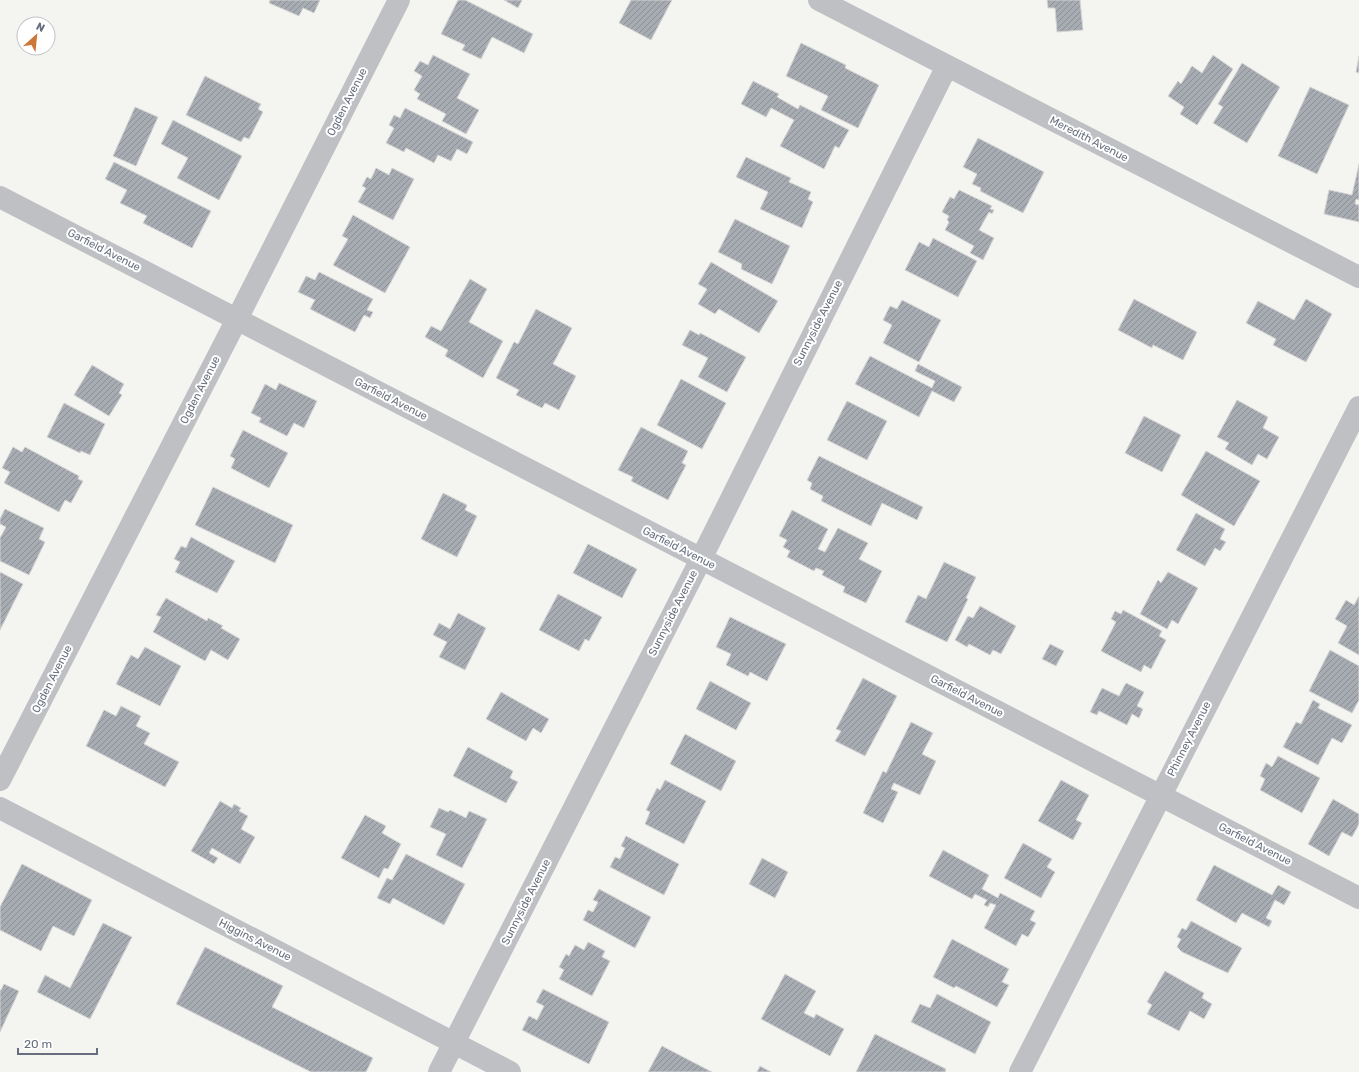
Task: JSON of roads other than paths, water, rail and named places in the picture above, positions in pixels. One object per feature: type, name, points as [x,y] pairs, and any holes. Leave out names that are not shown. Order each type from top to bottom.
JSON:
[{"type":"street","name":"Ogden Avenue","points":[[0,780],[399,0]]},
{"type":"street","name":"Meredith Avenue","points":[[819,0],[846,6],[946,66],[1359,277]]},
{"type":"street","name":"Sunnyside Avenue","points":[[438,1072],[701,559],[946,66]]},
{"type":"street","name":"Garfield Avenue","points":[[0,197],[1359,898]]},
{"type":"street","name":"Phinney Avenue","points":[[1020,1072],[1359,407]]},
{"type":"street","name":"Higgins Avenue","points":[[0,808],[510,1072]]}]
